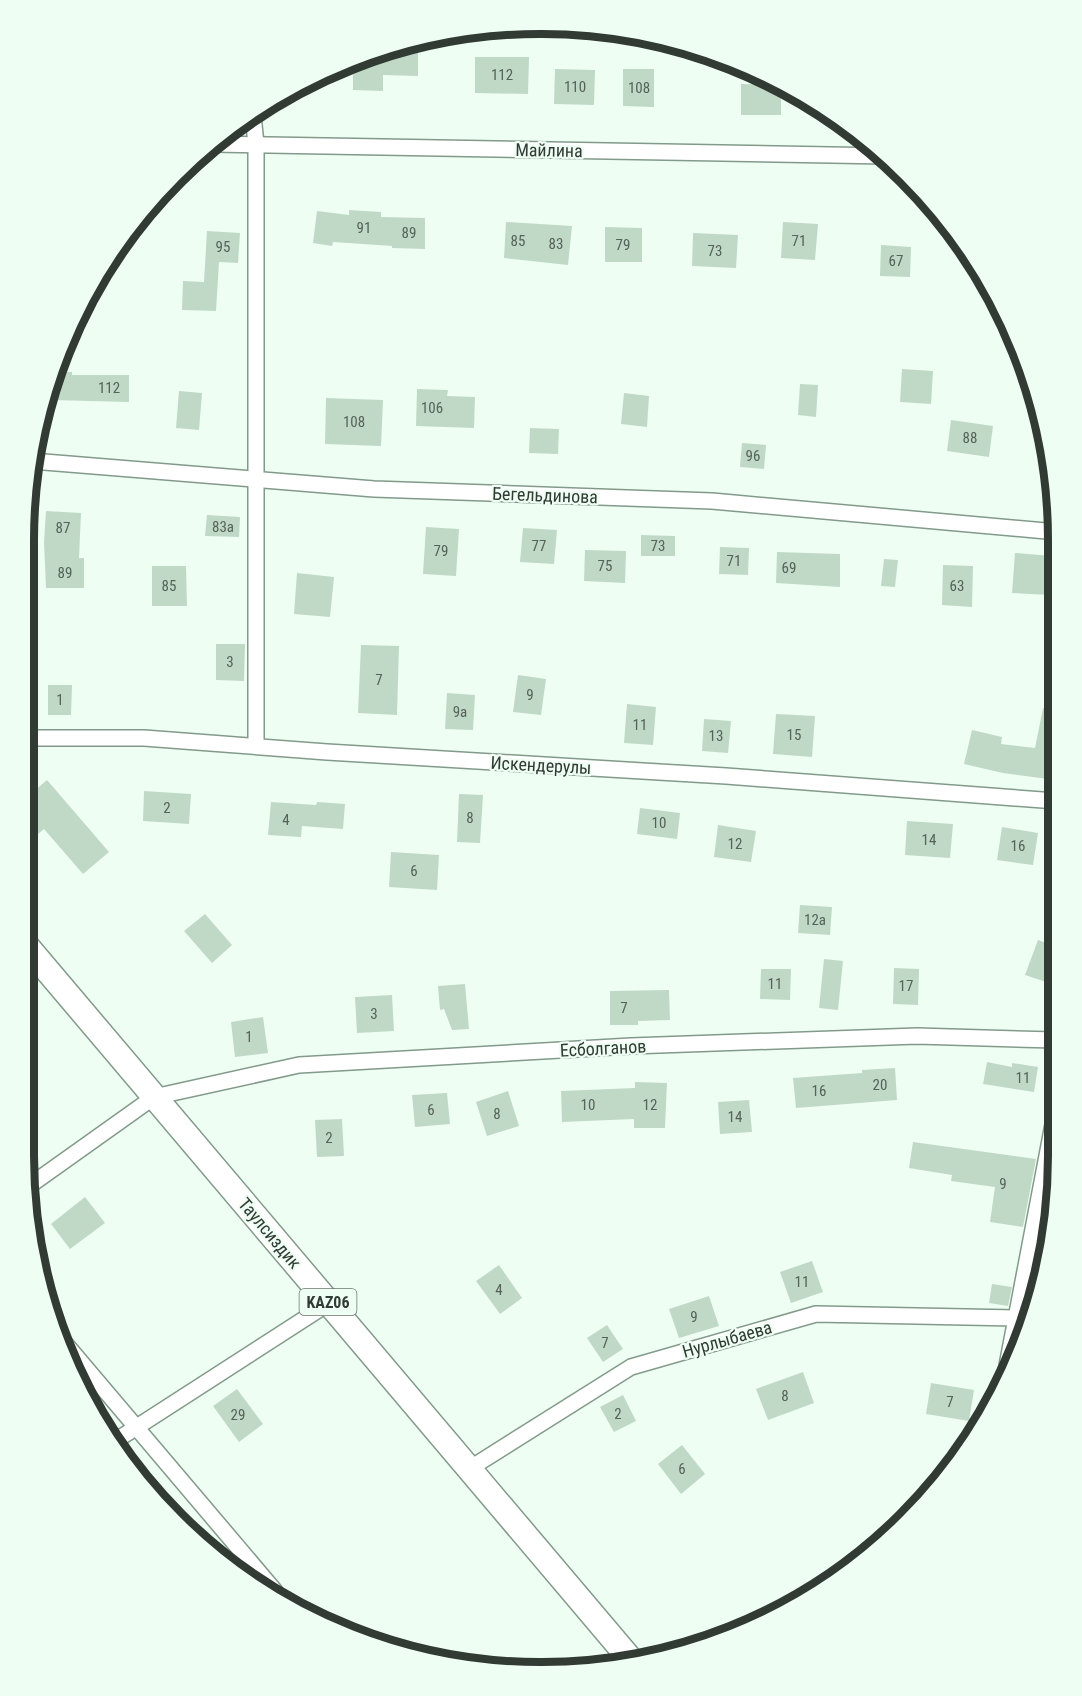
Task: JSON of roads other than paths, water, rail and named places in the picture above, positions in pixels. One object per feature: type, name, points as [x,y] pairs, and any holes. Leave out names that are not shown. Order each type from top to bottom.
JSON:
[{"type":"main road","name":"Таулсиздик","points":[[34,955],[626,1654]]},
{"type":"street","points":[[254,124],[256,144],[256,746]]},
{"type":"street","name":"Майлина","points":[[227,144],[870,156]]},
{"type":"street","name":"Бегельдинова","points":[[41,461],[374,489],[712,501],[1047,531]]},
{"type":"street","name":"Искендерулы","points":[[34,738],[144,738],[726,776],[1048,800]]},
{"type":"street","name":"Есболганов","points":[[154,1097],[299,1065],[632,1046],[917,1036],[1048,1040]]},
{"type":"street","points":[[36,1181],[154,1097]]},
{"type":"street","points":[[1011,1343],[1048,1150]]},
{"type":"street","points":[[121,1437],[329,1303]]},
{"type":"street","name":"Нурлыбаева","points":[[469,1469],[631,1367],[816,1314],[1016,1318]]},
{"type":"street","points":[[77,1357],[265,1579]]}]
